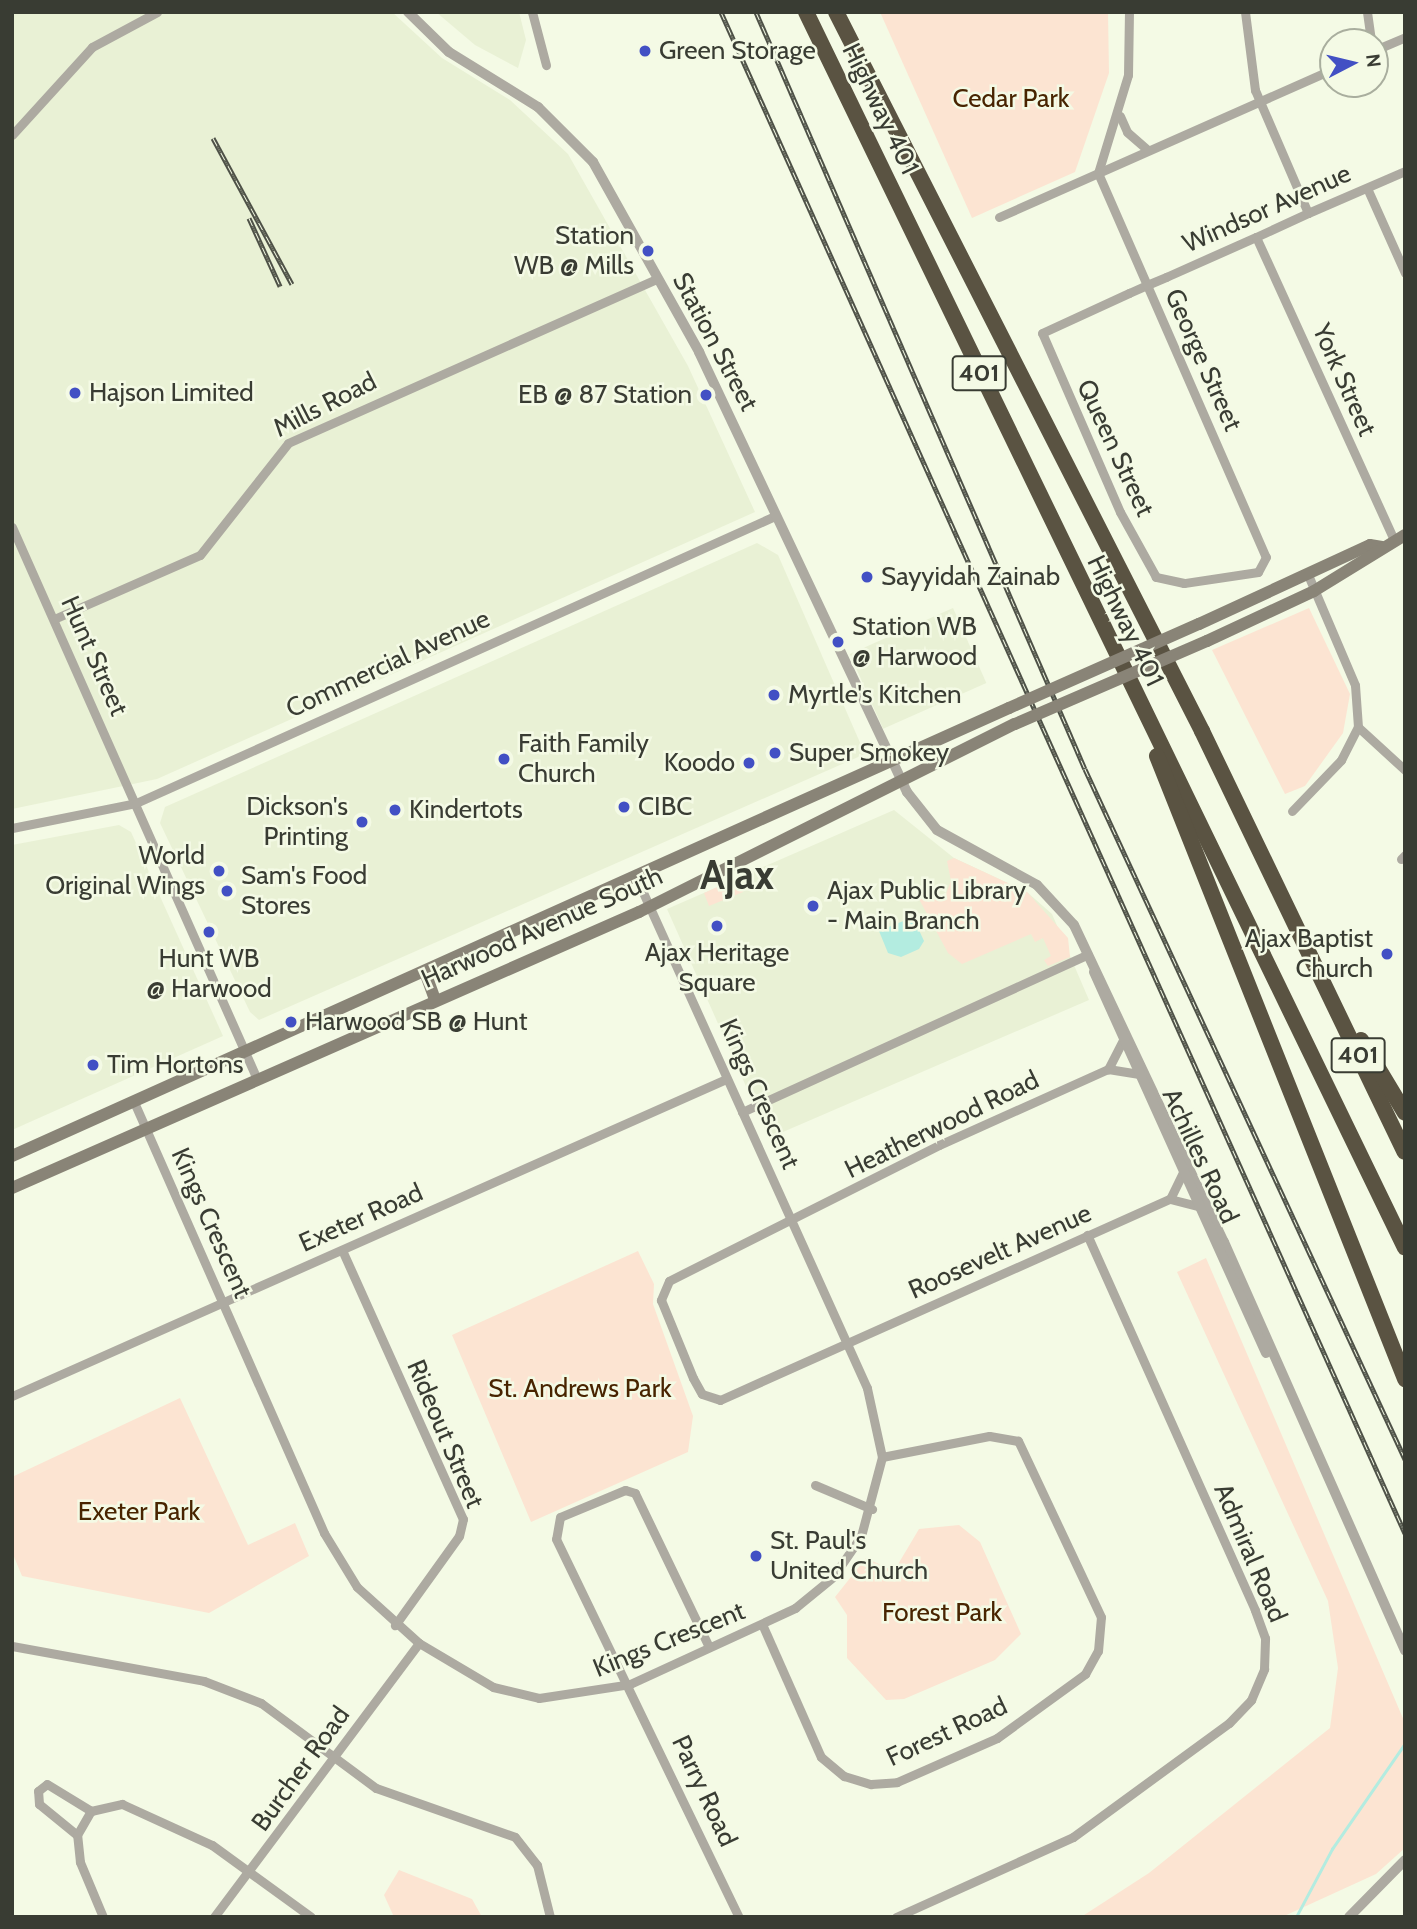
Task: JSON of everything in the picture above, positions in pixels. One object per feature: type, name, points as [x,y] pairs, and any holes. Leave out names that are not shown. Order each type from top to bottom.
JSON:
[{"type":"highway","name":"Highway 401","points":[[807,12],[1152,733],[1405,1248]]},
{"type":"highway","name":"Highway 401","points":[[836,12],[1405,1152]]},
{"type":"highway","points":[[1152,733],[1163,783],[1405,1379]]},
{"type":"highway","points":[[1311,959],[1405,1113]]},
{"type":"main road","name":"Harwood Avenue South","points":[[12,1156],[637,879],[1370,545],[1394,541]]},
{"type":"main road","name":"Harwood Avenue South","points":[[12,1188],[650,907],[1015,724],[1207,641],[1314,591],[1376,558],[1394,541]]},
{"type":"main road","points":[[425,972],[435,1000]]},
{"type":"street","points":[[12,135],[92,47],[156,12]]},
{"type":"street","points":[[533,12],[546,65]]},
{"type":"street","points":[[1098,173],[1120,116],[1129,12]]},
{"type":"street","points":[[1245,12],[1259,104],[1308,213]]},
{"type":"street","name":"Station Street","points":[[409,13],[449,52],[538,107],[575,139],[610,187],[656,279],[699,352],[891,762]]},
{"type":"street","points":[[999,217],[1319,76]]},
{"type":"street","points":[[1120,116],[1127,132],[1148,150]]},
{"type":"street","name":"Windsor Avenue","points":[[1147,285],[1405,171]]},
{"type":"street","name":"George Street","points":[[1098,173],[1267,563]]},
{"type":"street","points":[[1367,188],[1405,273]]},
{"type":"street","name":"York Street","points":[[1256,237],[1394,541]]},
{"type":"street","name":"Mills Road","points":[[54,619],[200,555],[288,443],[656,279]]},
{"type":"street","name":"Queen Street","points":[[1147,285],[1042,333],[1044,347],[1156,577],[1200,582],[1258,572],[1267,563]]},
{"type":"street","name":"Commercial Avenue","points":[[12,828],[136,803],[775,516]]},
{"type":"street","name":"Hunt Street","points":[[12,527],[247,1052]]},
{"type":"street","points":[[1292,811],[1341,760],[1358,727],[1355,685],[1308,575]]},
{"type":"street","points":[[1358,727],[1405,770]]},
{"type":"street","name":"Achilles Road","points":[[891,762],[900,780],[937,830],[1049,894],[1088,954],[1405,1651]]},
{"type":"street","name":"Kings Crescent","points":[[134,1102],[332,1549],[357,1587],[396,1625],[466,1676],[519,1694],[589,1695],[630,1684],[795,1608],[833,1577],[872,1509],[882,1457],[873,1407],[847,1344],[794,1221],[726,1079],[637,879]]},
{"type":"street","points":[[742,1112],[1088,954]]},
{"type":"street","name":"Achilles Road","points":[[1088,954],[1123,1040],[1198,1206],[1279,1373]]},
{"type":"street","points":[[1123,1040],[1108,1069],[1138,1074]]},
{"type":"street","points":[[247,1052],[257,1079]]},
{"type":"street","name":"Heatherwood Road","points":[[847,1344],[720,1400],[702,1394],[693,1378],[661,1300],[663,1289],[939,1145],[1108,1069]]},
{"type":"street","name":"Exeter Road","points":[[12,1396],[726,1079]]},
{"type":"street","points":[[1183,1172],[1170,1199],[1198,1206]]},
{"type":"street","name":"Roosevelt Avenue","points":[[847,1344],[1170,1199]]},
{"type":"street","name":"Admiral Road","points":[[896,1917],[1073,1837],[1228,1723],[1251,1700],[1264,1669],[1265,1638],[1255,1610],[1087,1235]]},
{"type":"street","name":"Rideout Street","points":[[342,1250],[463,1519],[459,1536],[396,1625]]},
{"type":"street","name":"Forest Road","points":[[762,1624],[821,1756],[844,1776],[871,1784],[897,1782],[997,1738],[1085,1674],[1098,1651],[1101,1617],[1018,1441],[989,1436],[882,1457]]},
{"type":"street","points":[[815,1485],[872,1509]]},
{"type":"street","name":"Parry Road","points":[[709,1647],[635,1493],[625,1490],[560,1517],[556,1539],[630,1684],[739,1917]]},
{"type":"street","name":"Burcher Road","points":[[214,1917],[251,1874],[419,1643]]},
{"type":"street","points":[[12,1646],[225,1687],[261,1703],[376,1788],[515,1837],[537,1865],[550,1917]]},
{"type":"street","points":[[78,1835],[39,1804],[38,1791],[47,1784],[92,1811],[122,1804],[150,1811],[251,1874],[311,1917]]},
{"type":"street","points":[[92,1811],[78,1835],[80,1862],[103,1917]]},
{"type":"street","points":[[1349,1917],[1405,1860]]},
{"type":"shaded area","points":[[12,12],[392,12],[442,58],[510,100],[568,154],[688,366],[755,512],[157,779],[12,809]]},
{"type":"shaded area","points":[[436,12],[519,12],[526,40],[518,68],[475,45]]},
{"type":"shaded area","points":[[757,543],[778,555],[865,754],[259,1020],[250,1012],[160,823],[165,807]]},
{"type":"shaded area","points":[[953,608],[986,683],[883,729],[850,654]]},
{"type":"shaded area","points":[[894,810],[954,858],[1027,892],[1052,914],[1089,1000],[769,1138],[667,909]]},
{"type":"shaded area","points":[[119,825],[131,832],[223,1036],[12,1130],[12,845]]},
{"type":"green space","name":"Cedar Park","points":[[880,12],[1108,12],[1109,73],[1075,172],[972,218]]},
{"type":"green space","points":[[1309,608],[1350,694],[1343,733],[1305,786],[1285,794],[1212,650]]},
{"type":"green space","points":[[954,858],[1027,892],[1068,938],[1070,957],[1048,966],[1044,960],[1051,956],[1043,938],[1035,942],[1031,934],[962,964],[948,953],[919,899],[945,896],[951,881],[947,861]]},
{"type":"green space","points":[[746,874],[743,892],[709,906],[704,893]]},
{"type":"green space","name":"St. Andrews Park","points":[[638,1251],[654,1284],[653,1304],[693,1416],[688,1452],[531,1522],[452,1335]]},
{"type":"green space","points":[[1206,1258],[1405,1723],[1405,1848],[1376,1874],[1282,1917],[1081,1917],[1149,1873],[1330,1728],[1338,1668],[1328,1601],[1177,1272]]},
{"type":"green space","name":"Exeter Park","points":[[180,1398],[248,1545],[295,1523],[309,1556],[209,1613],[22,1576],[12,1552],[12,1477]]},
{"type":"green space","name":"Forest Park","points":[[959,1525],[980,1542],[1021,1634],[995,1660],[904,1699],[886,1700],[847,1658],[847,1615],[835,1597],[866,1558],[894,1571],[919,1529]]},
{"type":"green space","points":[[399,1870],[472,1899],[482,1917],[394,1917],[384,1895]]},
{"type":"water","points":[[913,917],[924,941],[919,949],[901,957],[888,953],[879,931]]},
{"type":"waterway","points":[[1296,1917],[1332,1849],[1405,1743]]},
{"type":"railway","points":[[721,12],[1405,1533]]},
{"type":"railway","points":[[756,12],[1085,769],[1405,1459]]},
{"type":"railway","points":[[213,138],[292,284]]},
{"type":"railway","points":[[249,218],[280,286]]},
{"type":"place","name":"Green Storage","points":[[645,51]]},
{"type":"place","name":"Station WB @ Mills","points":[[648,251]]},
{"type":"place","name":"Hajson Limited","points":[[75,393]]},
{"type":"place","name":"EB @ 87 Station","points":[[706,395]]},
{"type":"place","name":"Sayyidah Zainab","points":[[867,577]]},
{"type":"place","name":"Station WB @ Harwood","points":[[838,642]]},
{"type":"place","name":"Myrtle's Kitchen","points":[[774,695]]},
{"type":"place","name":"Super Smokey","points":[[775,753]]},
{"type":"place","name":"Faith Family Church","points":[[504,759]]},
{"type":"place","name":"Koodo","points":[[749,763]]},
{"type":"place","name":"CIBC","points":[[624,807]]},
{"type":"place","name":"Kindertots","points":[[395,810]]},
{"type":"place","name":"Dickson's Printing","points":[[362,822]]},
{"type":"place","name":"World Original Wings","points":[[219,871]]},
{"type":"place","name":"Sam's Food Stores","points":[[227,891]]},
{"type":"place","name":"Ajax Public Library - Main Branch","points":[[813,906]]},
{"type":"place","name":"Ajax Heritage Square","points":[[717,926]]},
{"type":"place","name":"Hunt WB @ Harwood","points":[[209,932]]},
{"type":"place","name":"Ajax Baptist Church","points":[[1387,954]]},
{"type":"place","name":"Harwood SB @ Hunt","points":[[291,1022]]},
{"type":"place","name":"Tim Hortons","points":[[93,1065]]},
{"type":"place","name":"St. Paul's United Church","points":[[756,1556]]},
{"type":"district","name":"Ajax","points":[[737,875]]}]
